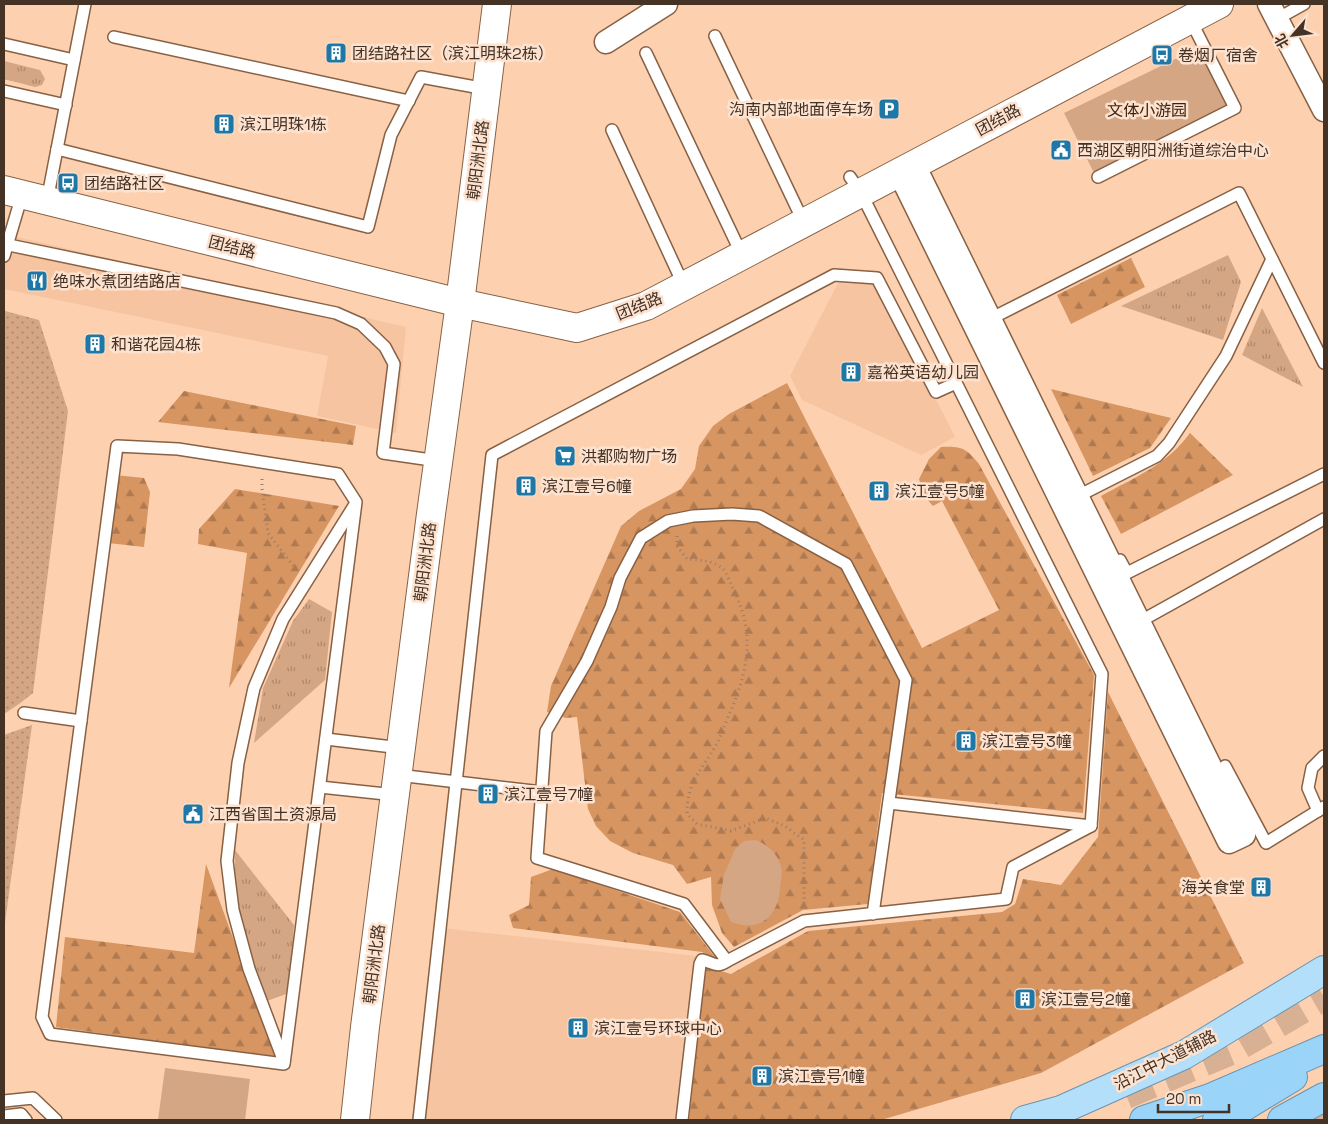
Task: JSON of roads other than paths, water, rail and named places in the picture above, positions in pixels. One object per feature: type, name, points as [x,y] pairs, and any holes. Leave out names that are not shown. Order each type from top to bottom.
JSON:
[{"type":"highway","points":[[1144,1120],[1210,1098],[1324,1049]]},
{"type":"highway","points":[[1217,1120],[1232,1114],[1324,1059]]},
{"type":"highway","points":[[1282,1120],[1324,1097]]},
{"type":"main road","name":"沿江中大道辅路","points":[[1025,1120],[1061,1110],[1184,1055],[1324,970]]},
{"type":"street","name":"朝阳洲北路","points":[[355,1120],[365,1027],[460,303],[497,4]]},
{"type":"street","points":[[606,42],[666,4]]},
{"type":"street","name":"团结路","points":[[24,195],[460,303],[577,328],[646,306],[804,223],[856,185],[906,168],[1219,4]]},
{"type":"street","points":[[1273,11],[1324,110]]},
{"type":"street","points":[[906,168],[993,317],[1139,622],[1244,835],[1229,842],[906,168]]},
{"type":"lane","points":[[85,4],[57,149],[24,195],[5,248],[336,313],[361,324],[385,346],[394,364],[383,453],[438,461]]},
{"type":"lane","points":[[1273,11],[1304,4]]},
{"type":"lane","points":[[1098,177],[1235,108],[1190,19]]},
{"type":"lane","points":[[715,36],[804,223]]},
{"type":"lane","points":[[114,37],[408,100]]},
{"type":"lane","points":[[4,44],[74,60]]},
{"type":"lane","points":[[646,53],[742,255]]},
{"type":"lane","points":[[57,149],[368,227],[391,135],[421,77],[486,89]]},
{"type":"lane","points":[[4,91],[66,105]]},
{"type":"lane","points":[[612,130],[684,286]]},
{"type":"lane","points":[[856,185],[1102,674],[1091,826]]},
{"type":"lane","points":[[1324,363],[1238,193],[993,317],[1127,573],[1324,474]]},
{"type":"lane","points":[[1086,492],[1156,456],[1169,443],[1226,356],[1272,259]]},
{"type":"lane","points":[[419,1120],[492,455],[834,275],[877,278],[936,392],[956,382]]},
{"type":"lane","points":[[117,446],[178,449],[338,474],[356,502],[284,1064],[50,1034],[42,1017],[117,446]]},
{"type":"lane","points":[[284,1064],[249,969],[233,910],[227,861],[238,763],[254,688],[283,619],[356,502]]},
{"type":"lane","points":[[727,961],[684,904],[537,858],[546,731],[587,661],[611,607],[620,578],[641,538],[668,521],[693,516],[732,514],[759,516],[846,564],[906,680],[873,914]]},
{"type":"lane","points":[[1139,622],[1324,519]]},
{"type":"lane","points":[[24,713],[81,721]]},
{"type":"lane","points":[[326,739],[401,748]]},
{"type":"lane","points":[[1225,766],[1266,843],[1321,809],[1308,788],[1312,768],[1324,756]]},
{"type":"lane","points":[[320,786],[456,782],[542,792]]},
{"type":"lane","points":[[889,803],[1091,826]]},
{"type":"lane","points":[[682,1120],[702,960],[712,965],[722,965],[804,921],[1006,899],[1013,867],[1091,826]]},
{"type":"lane","points":[[4,1101],[33,1098],[56,1120]]},
{"type":"lane","points":[[4,1116],[21,1114],[26,1120]]},
{"type":"tunnel","points":[[1126,1095],[1231,1051],[1324,997]]},
{"type":"tunnel","points":[[1311,1120],[1324,1112]]},
{"type":"place","name":"团结路社区（滨江明珠2栋）","points":[[336,53]]},
{"type":"place","name":"卷烟厂宿舍","points":[[1162,55]]},
{"type":"place","name":"沟南内部地面停车场","points":[[889,109]]},
{"type":"place","name":"滨江明珠1栋","points":[[224,124]]},
{"type":"place","name":"西湖区朝阳洲街道综治中心","points":[[1061,150]]},
{"type":"place","name":"团结路社区","points":[[68,183]]},
{"type":"place","name":"绝味水煮团结路店","points":[[37,281]]},
{"type":"place","name":"和谐花园4栋","points":[[95,344]]},
{"type":"place","name":"嘉裕英语幼儿园","points":[[851,372]]},
{"type":"place","name":"洪都购物广场","points":[[565,456]]},
{"type":"place","name":"滨江壹号6幢","points":[[526,486]]},
{"type":"place","name":"滨江壹号5幢","points":[[879,491]]},
{"type":"place","name":"滨江壹号3幢","points":[[966,741]]},
{"type":"place","name":"滨江壹号7幢","points":[[488,794]]},
{"type":"place","name":"江西省国土资源局","points":[[193,814]]},
{"type":"place","name":"海关食堂","points":[[1261,887]]},
{"type":"place","name":"滨江壹号2幢","points":[[1025,999]]},
{"type":"place","name":"滨江壹号环球中心","points":[[578,1028]]},
{"type":"place","name":"滨江壹号1幢","points":[[762,1076]]},
{"type":"park label","name":"文体小游园","points":[[1147,110]]}]
